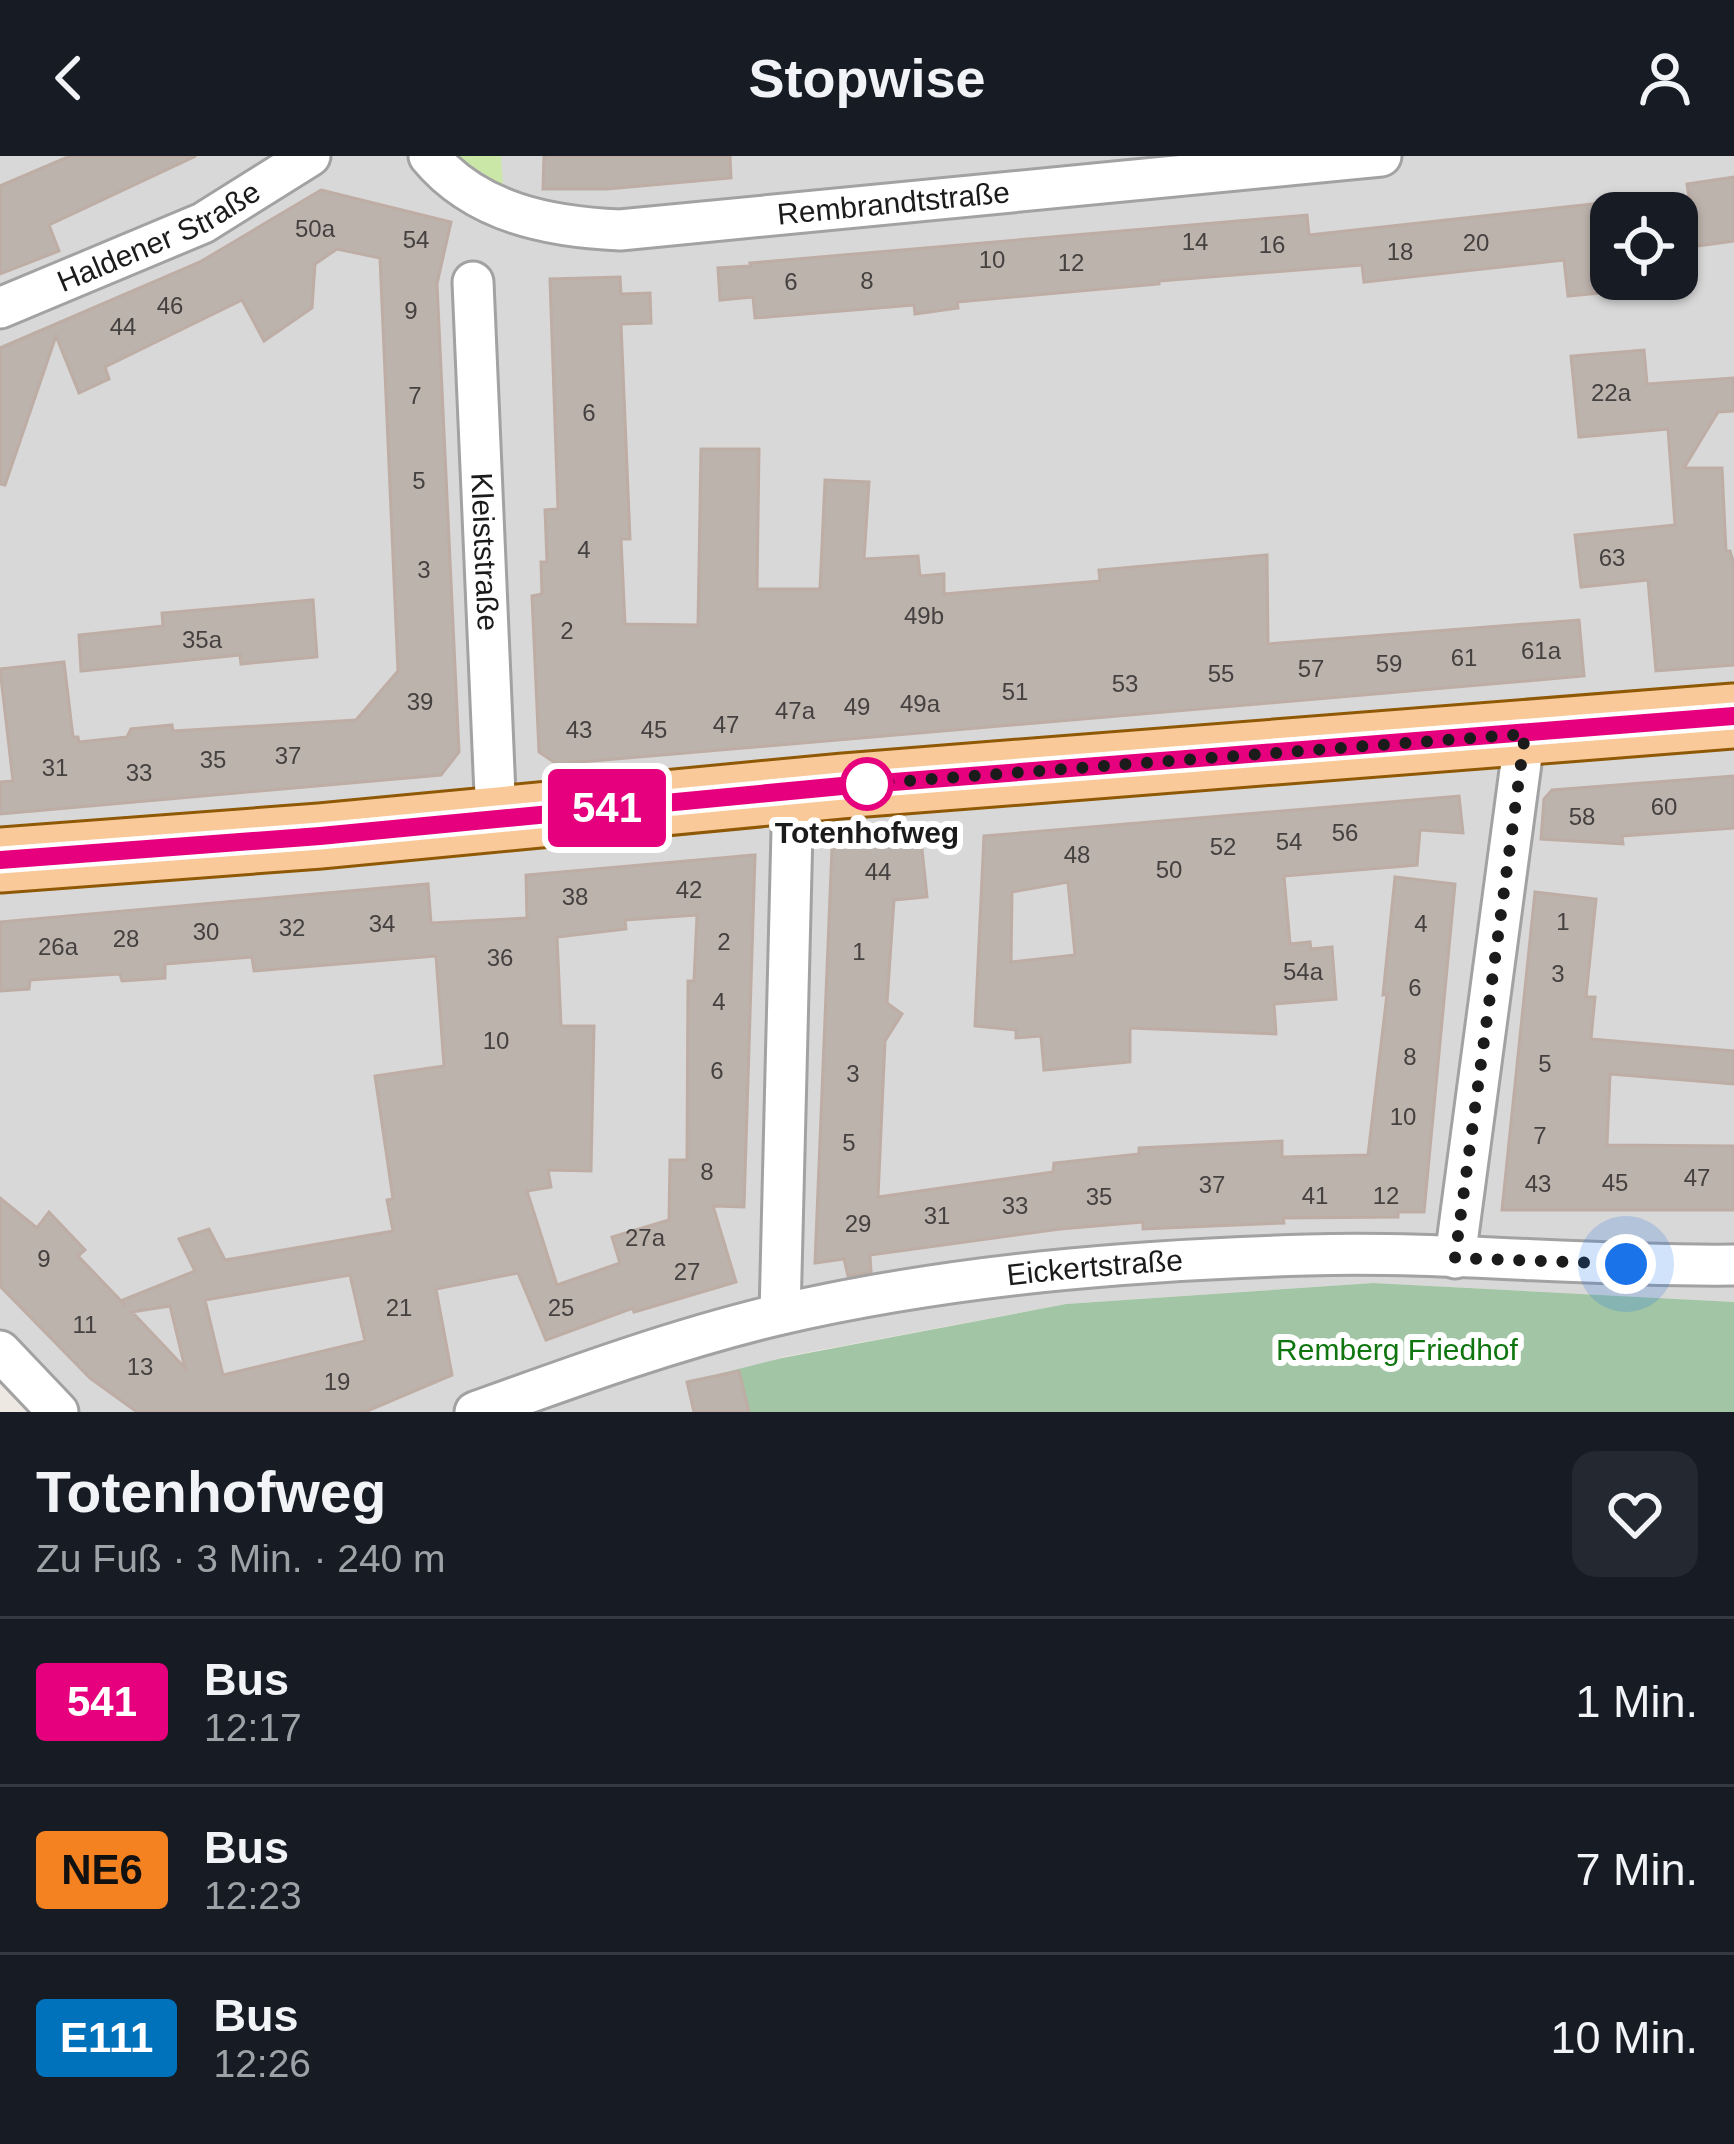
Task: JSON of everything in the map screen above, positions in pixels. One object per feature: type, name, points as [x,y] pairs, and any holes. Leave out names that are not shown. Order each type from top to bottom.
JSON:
[{"type":"main road","points":[[0,860],[793,790],[1734,716]]},
{"type":"street","name":"Haldener Straße","points":[[0,308],[203,223],[310,156]]},
{"type":"street","name":"Rembrandtstraße","points":[[429,156],[451,183],[496,206],[557,227],[620,230],[1382,156]]},
{"type":"street","name":"Kleiststraße","points":[[473,283],[496,818]]},
{"type":"street","points":[[1455,1258],[1525,734]]},
{"type":"street","points":[[780,1314],[793,790]]},
{"type":"street","name":"Eickertstraße","points":[[475,1412],[668,1344],[780,1314],[947,1286],[1124,1264],[1310,1255],[1734,1265]]},
{"type":"street","points":[[0,1352],[58,1412]]},
{"type":"shaded area","points":[[0,156],[1734,156],[1734,1302],[1373,1283],[1066,1304],[783,1357],[739,1371],[694,1412],[58,1412],[0,1351]]},
{"type":"green space","points":[[457,156],[501,156],[503,187]]},
{"type":"green space","name":"Remberg Friedhof","points":[[1373,1283],[1734,1302],[1734,1412],[694,1412],[687,1382],[782,1358],[1066,1304]]},
{"type":"building","points":[[70,156],[196,156],[49,225],[59,251],[0,274],[0,186]]},
{"type":"building","points":[[544,156],[730,156],[731,178],[607,189],[543,189]]},
{"type":"building","points":[[1734,177],[1734,241],[1698,246],[1698,192],[1688,192],[1687,184]]},
{"type":"building","points":[[321,190],[451,222],[437,284],[459,752],[441,775],[0,814],[0,782],[13,781],[0,669],[64,662],[73,737],[79,742],[127,737],[131,729],[172,725],[173,731],[356,720],[398,671],[380,258],[337,249],[315,264],[312,308],[264,341],[242,300],[105,367],[109,379],[79,393],[56,336],[5,485],[0,484],[0,348],[200,262]]},
{"type":"building","points":[[1590,204],[1590,294],[1568,296],[1564,260],[1364,282],[1362,265],[1159,281],[957,302],[958,308],[915,314],[914,305],[755,318],[753,297],[720,300],[718,268],[750,263],[1307,215],[1309,235]]},
{"type":"building","points":[[620,277],[621,294],[650,293],[651,323],[621,324],[630,539],[621,539],[625,624],[698,625],[701,449],[759,449],[757,589],[820,589],[825,480],[869,482],[864,559],[918,556],[920,576],[944,574],[944,594],[1100,581],[1099,570],[1267,555],[1268,644],[1579,620],[1584,676],[557,764],[539,752],[532,596],[542,594],[541,562],[547,562],[545,510],[558,509],[550,279]]},
{"type":"building","points":[[1644,350],[1647,384],[1734,378],[1734,411],[1718,412],[1684,468],[1722,468],[1726,551],[1734,564],[1734,665],[1656,671],[1648,580],[1581,587],[1575,535],[1675,525],[1668,429],[1579,437],[1571,356]]},
{"type":"building","points":[[313,600],[317,657],[241,664],[240,655],[81,671],[79,635],[163,626],[162,613]]},
{"type":"building","points":[[1734,776],[1734,828],[1622,836],[1623,844],[1541,839],[1544,799],[1552,790]]},
{"type":"building","points":[[1459,796],[1463,833],[1420,830],[1417,865],[1284,876],[1290,944],[1332,947],[1336,999],[1274,1004],[1276,1034],[1130,1028],[1130,1062],[1044,1070],[1041,1036],[1016,1038],[1016,1030],[975,1026],[984,836]],"holes":[[[1068,882],[1075,955],[1011,962],[1012,892]]]},
{"type":"building","points":[[921,840],[927,897],[894,900],[887,1003],[902,1014],[885,1041],[878,1197],[1053,1172],[1054,1163],[1139,1154],[1139,1148],[1282,1141],[1282,1157],[1368,1155],[1395,877],[1455,884],[1424,1212],[1398,1212],[1398,1217],[1283,1218],[1284,1223],[1143,1229],[1143,1222],[1060,1229],[870,1255],[871,1272],[848,1276],[844,1259],[815,1263],[832,847]]},
{"type":"building","points":[[755,855],[744,1207],[713,1206],[736,1282],[634,1312],[633,1308],[546,1340],[518,1273],[436,1289],[452,1375],[365,1412],[137,1412],[90,1378],[0,1286],[0,1198],[37,1228],[49,1212],[85,1250],[78,1256],[124,1304],[123,1300],[195,1271],[179,1239],[209,1229],[225,1260],[393,1231],[387,1200],[393,1199],[375,1076],[444,1066],[436,956],[254,971],[252,957],[165,964],[165,978],[122,981],[120,974],[30,980],[29,989],[0,991],[0,922],[428,884],[431,923],[527,918],[526,875]],"holes":[[[697,915],[694,981],[688,981],[687,1160],[670,1160],[669,1220],[612,1237],[620,1263],[557,1285],[527,1191],[551,1187],[548,1170],[591,1171],[594,1026],[561,1026],[557,937],[626,929],[625,920]],[[350,1275],[365,1341],[223,1375],[205,1300]],[[170,1306],[185,1368],[132,1312]]]},
{"type":"building","points":[[1535,892],[1596,899],[1586,997],[1595,997],[1591,1039],[1734,1051],[1734,1084],[1610,1074],[1607,1145],[1734,1146],[1734,1210],[1502,1210]]},
{"type":"building","points":[[739,1371],[749,1412],[694,1412],[687,1382]]},
{"type":"bus line","name":"541","points":[[0,860],[320,836],[842,786],[1734,716]]},
{"type":"place","name":"Totenhofweg","points":[[867,784]]},
{"type":"route","points":[[867,784],[1525,734],[1455,1258],[1626,1264]]}]
